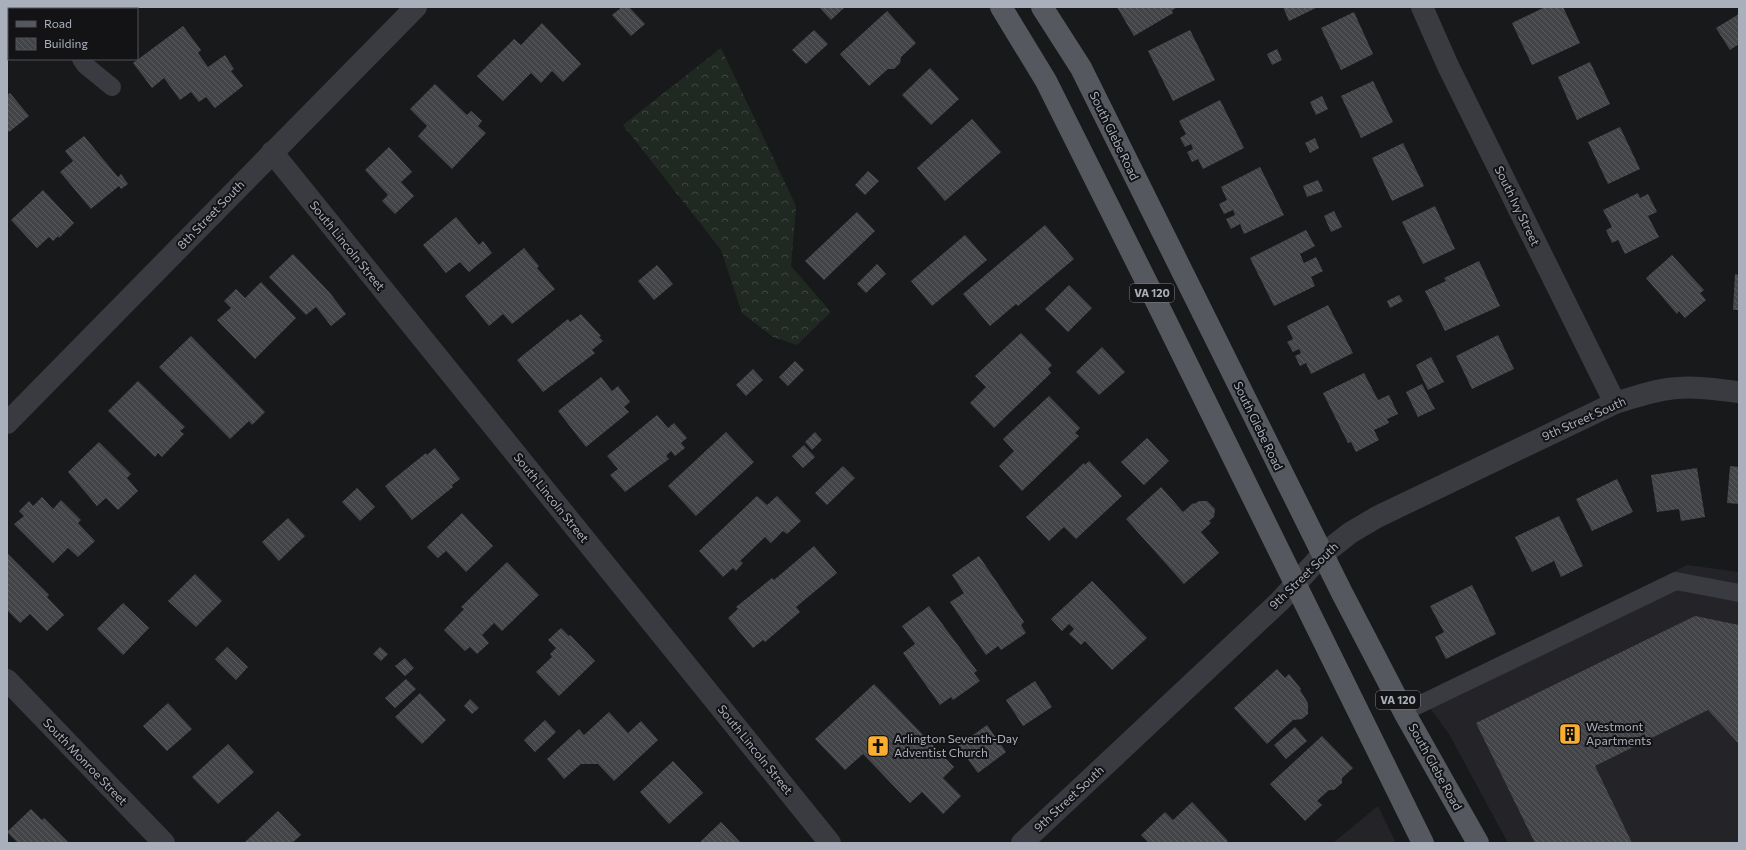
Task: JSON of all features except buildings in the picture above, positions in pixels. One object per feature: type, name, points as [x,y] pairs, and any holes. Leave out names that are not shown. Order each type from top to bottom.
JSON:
[{"type":"main road","name":"VA 120","points":[[1000,7],[1046,81],[1423,843]]},
{"type":"main road","name":"South Glebe Road","points":[[1042,7],[1081,68],[1322,555],[1404,712],[1478,843]]},
{"type":"main road","points":[[1408,813],[1435,843]]},
{"type":"street","name":"8th Street South","points":[[7,423],[416,7]]},
{"type":"street","name":"South Ivy Street","points":[[1422,7],[1448,66],[1615,404]]},
{"type":"street","name":"South Lincoln Street","points":[[272,152],[830,843]]},
{"type":"street","name":"9th Street South","points":[[1022,843],[1296,584],[1322,555],[1350,533],[1377,517],[1615,404],[1648,392],[1677,388],[1702,388],[1739,392]]},
{"type":"street","name":"South Monroe Street","points":[[7,680],[164,843]]},
{"type":"lane","points":[[82,60],[85,65],[112,87]]},
{"type":"lane","points":[[1404,712],[1676,581],[1739,592]]},
{"type":"shaded area","points":[[1687,565],[1739,572],[1739,843],[1508,843],[1449,734],[1421,696]]},
{"type":"shaded area","points":[[1378,806],[1396,843],[1333,843]]},
{"type":"green space","points":[[721,48],[796,206],[791,266],[831,312],[797,345],[773,337],[742,313],[721,250],[623,125]]},
{"type":"place","name":"Westmont Apartments","points":[[1570,734]]},
{"type":"place","name":"Arlington Seventh-Day Adventist Church","points":[[878,746]]}]
